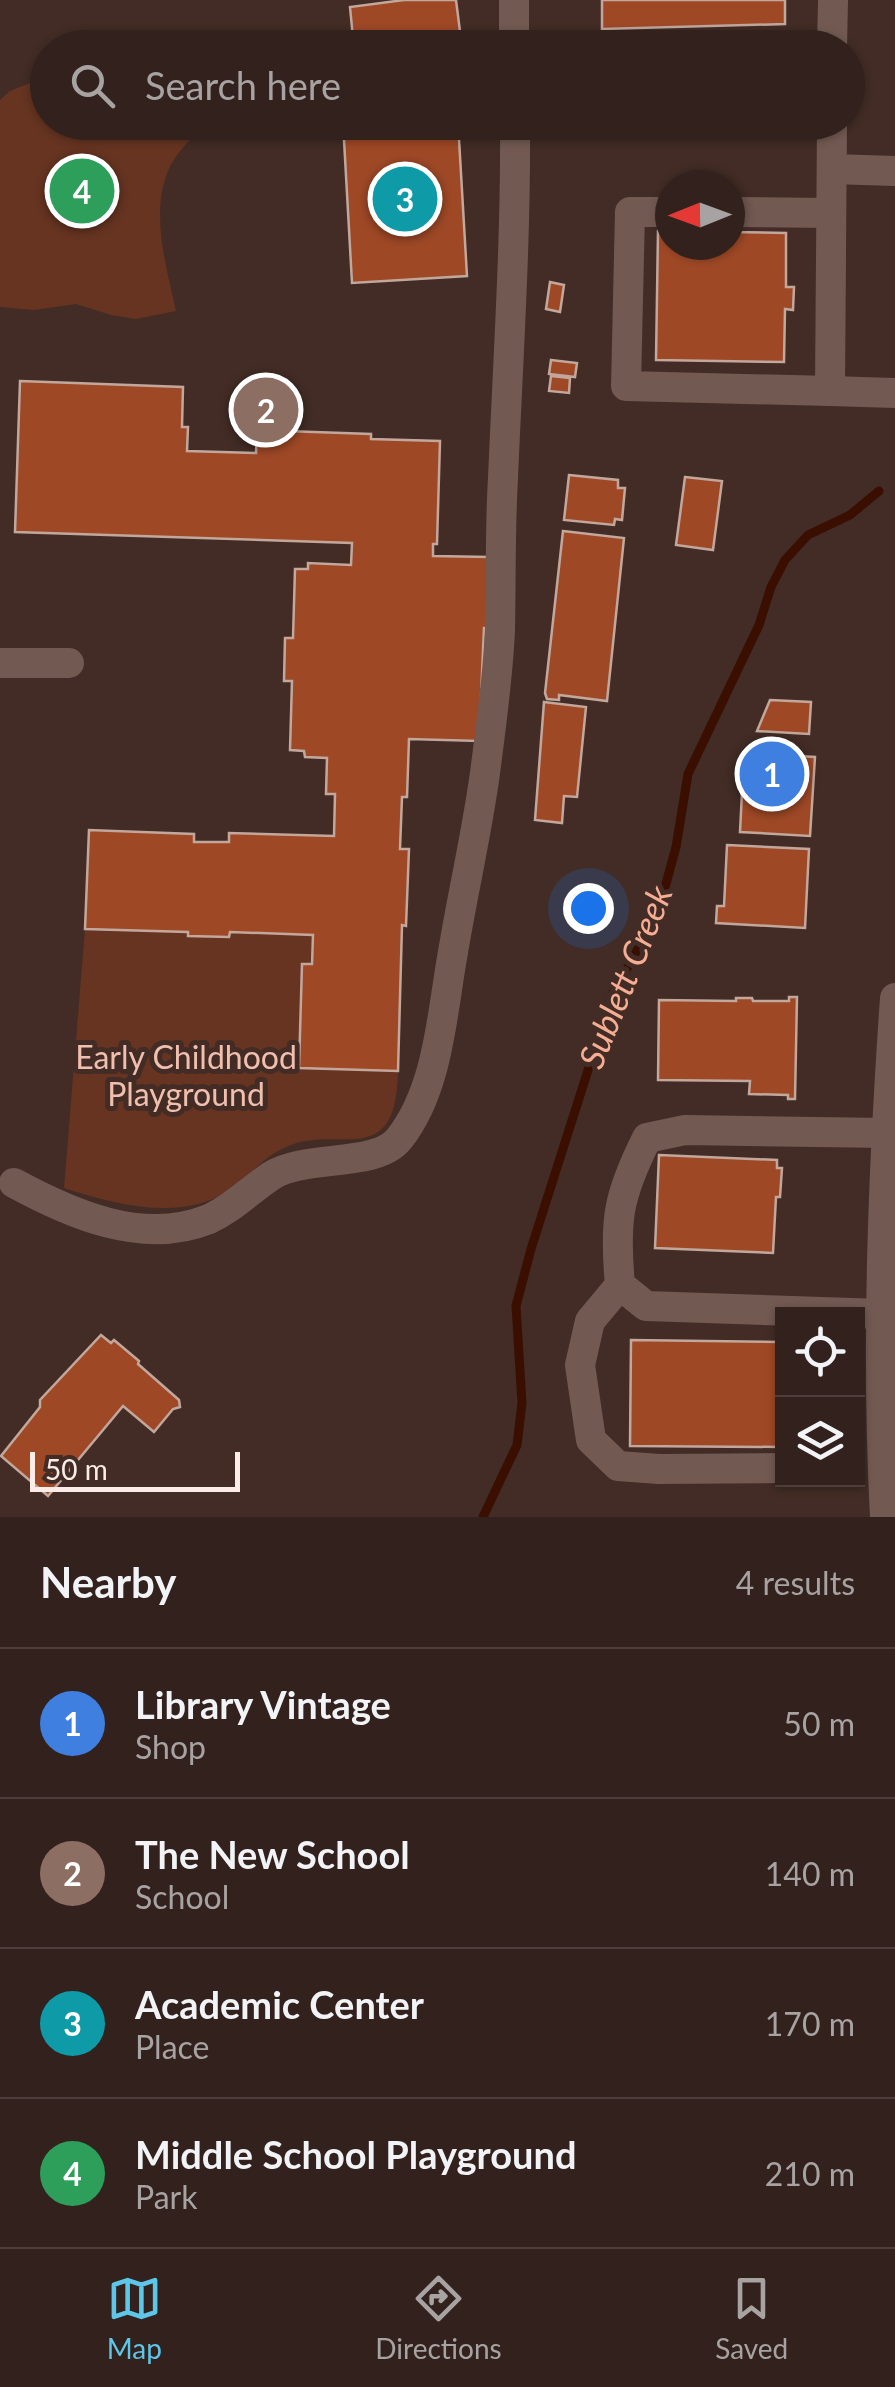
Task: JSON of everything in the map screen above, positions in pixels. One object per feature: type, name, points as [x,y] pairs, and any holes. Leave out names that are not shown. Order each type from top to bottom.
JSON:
[{"type":"street","points":[[514,0],[514,30]]},
{"type":"street","points":[[832,30],[833,0]]},
{"type":"street","points":[[14,1183],[72,1214],[118,1225],[163,1228],[207,1220],[239,1202],[274,1174],[303,1162],[368,1155],[396,1144],[419,1111],[436,1044],[484,776],[500,634],[515,140]]},
{"type":"street","points":[[830,391],[832,140]]},
{"type":"street","points":[[832,169],[895,171]]},
{"type":"street","points":[[655,212],[630,212],[626,386],[895,393]]},
{"type":"street","points":[[745,212],[831,213]]},
{"type":"street","points":[[0,663],[68,663]]},
{"type":"street","points":[[884,1517],[870,1470],[882,1314],[886,1133],[895,998]]},
{"type":"street","points":[[775,1468],[674,1470],[618,1466],[591,1440],[580,1364],[590,1321],[620,1285],[616,1240],[624,1184],[647,1138],[685,1130],[886,1133]]},
{"type":"street","points":[[620,1285],[646,1306],[882,1314]]},
{"type":"green space","points":[[30,83],[30,140],[190,140],[168,171],[160,205],[162,241],[176,311],[136,319],[76,304],[34,310],[0,307],[0,100]]},
{"type":"green space","name":"Early Childhood Playground","points":[[85,929],[188,932],[188,936],[229,937],[230,932],[313,935],[299,1068],[398,1071],[395,1103],[387,1123],[375,1134],[360,1138],[304,1141],[284,1148],[235,1186],[195,1205],[151,1208],[64,1188]]},
{"type":"building","points":[[404,0],[456,0],[460,30],[352,30],[350,7]]},
{"type":"building","points":[[602,0],[785,0],[785,24],[602,29]]},
{"type":"building","points":[[344,140],[459,140],[467,276],[352,283]]},
{"type":"building","points":[[745,232],[786,233],[786,287],[794,287],[793,310],[785,309],[784,362],[656,360],[658,260],[745,260]]},
{"type":"building","points":[[550,282],[564,285],[560,312],[546,309]]},
{"type":"building","points":[[551,360],[577,363],[575,377],[549,374]]},
{"type":"building","points":[[551,376],[570,378],[569,393],[549,391]]},
{"type":"building","points":[[20,381],[183,387],[182,427],[188,427],[187,451],[256,453],[257,430],[440,441],[437,544],[433,544],[433,556],[490,557],[488,628],[484,628],[479,741],[409,739],[400,849],[409,849],[406,926],[402,925],[398,1071],[299,1068],[302,964],[312,964],[313,935],[230,932],[229,937],[188,936],[188,932],[85,929],[89,830],[194,834],[194,842],[229,842],[229,833],[334,836],[335,794],[326,794],[327,758],[305,757],[304,751],[290,750],[292,681],[284,681],[285,638],[293,638],[295,569],[308,569],[308,563],[351,565],[352,543],[15,532]]},
{"type":"building","points":[[569,475],[618,480],[618,488],[625,488],[622,520],[615,519],[614,525],[564,520]]},
{"type":"building","points":[[685,477],[722,481],[713,550],[676,545]]},
{"type":"building","points":[[563,531],[624,538],[607,701],[559,695],[559,700],[547,699],[545,693]]},
{"type":"building","points":[[770,700],[811,702],[809,734],[757,731]]},
{"type":"building","points":[[544,702],[586,707],[577,797],[564,796],[562,823],[535,820]]},
{"type":"building","points":[[744,753],[815,757],[810,836],[740,832]]},
{"type":"building","points":[[727,845],[809,849],[805,928],[716,923],[717,906],[724,906]]},
{"type":"building","points":[[789,997],[797,997],[795,1099],[788,1099],[788,1095],[749,1094],[750,1081],[658,1080],[659,1000],[789,1001]]},
{"type":"building","points":[[659,1155],[777,1160],[777,1168],[782,1168],[773,1253],[655,1248]]},
{"type":"building","points":[[101,1335],[111,1343],[114,1340],[139,1361],[179,1400],[180,1407],[173,1409],[154,1432],[123,1406],[48,1496],[1,1456],[40,1407],[40,1400]]},
{"type":"building","points":[[631,1340],[775,1342],[775,1447],[630,1446]]},
{"type":"waterway","name":"Sublett Creek","points":[[483,1517],[517,1445],[522,1403],[516,1306],[531,1249],[612,995],[658,913],[676,847],[688,774],[759,625],[785,560],[808,535],[850,515],[879,491]]},
{"type":"place","name":"Middle School Playground","points":[[82,191]]},
{"type":"place","name":"Academic Center","points":[[405,199]]},
{"type":"place","name":"The New School","points":[[266,410]]},
{"type":"place","name":"Library Vintage","points":[[772,774]]}]
